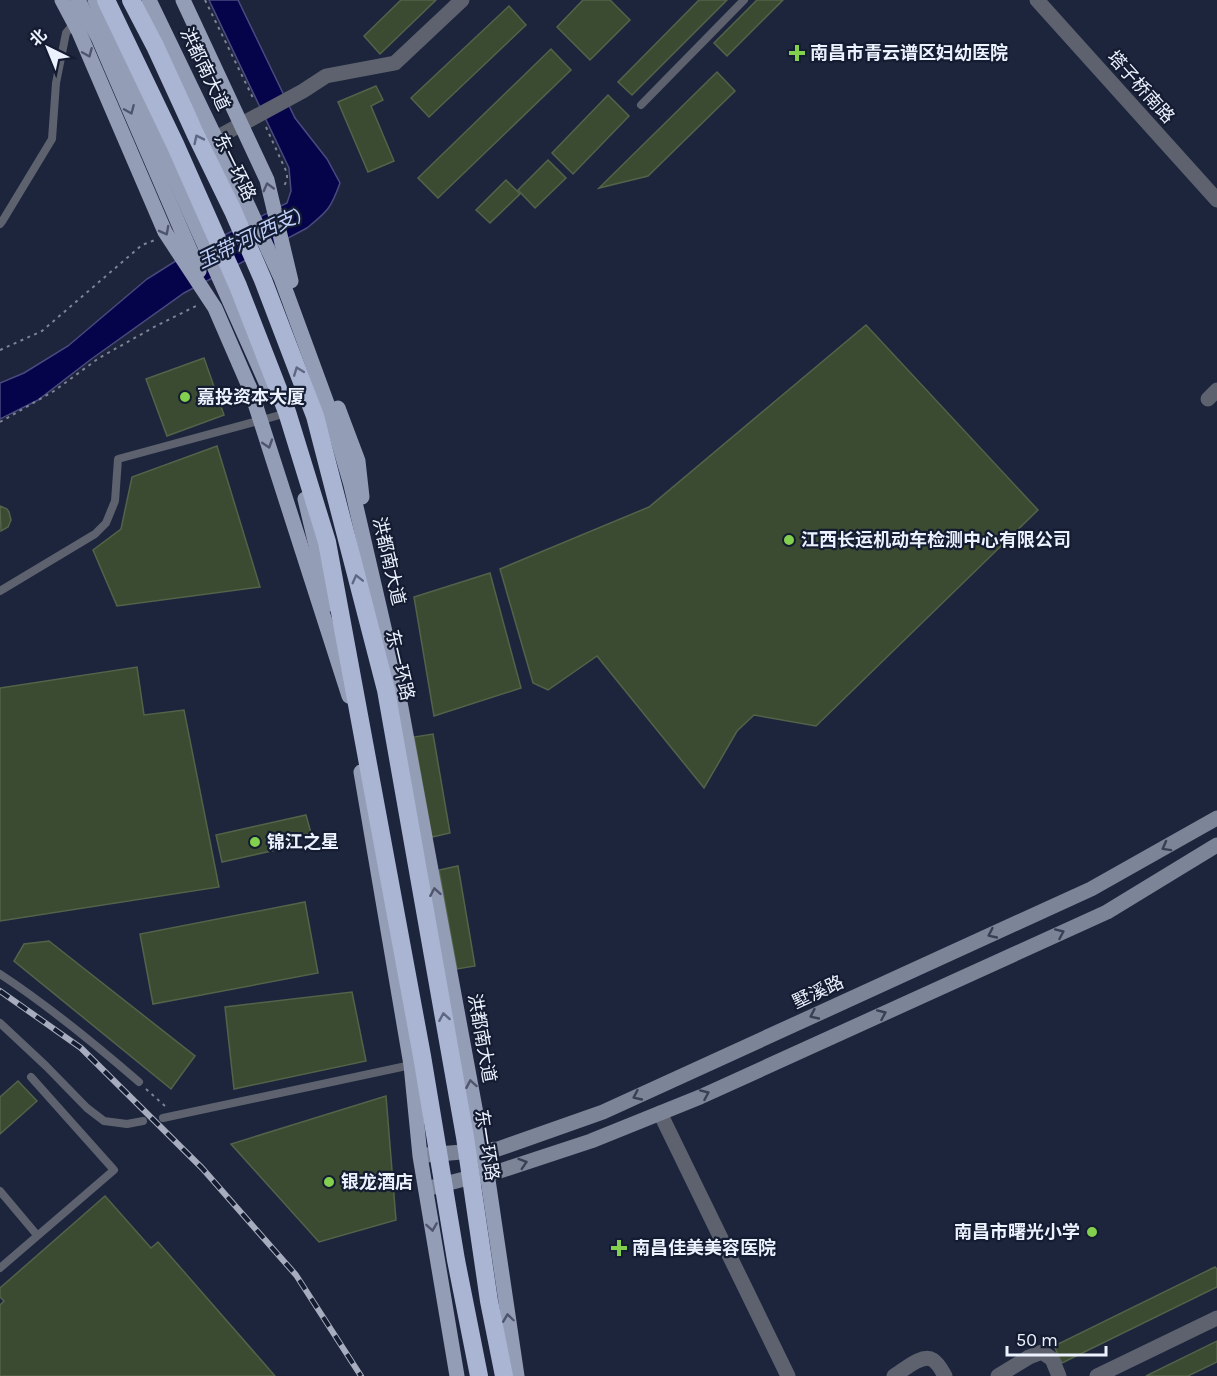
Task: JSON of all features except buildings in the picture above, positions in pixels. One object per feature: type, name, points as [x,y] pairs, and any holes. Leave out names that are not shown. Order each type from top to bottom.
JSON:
[{"type":"highway","points":[[106,0],[175,144],[238,286],[287,412],[327,542],[424,1068],[456,1260],[479,1376]]},
{"type":"highway","name":"东一环路","points":[[131,0],[242,230],[315,416],[386,690],[465,1137],[489,1301],[504,1376]]},
{"type":"main road","points":[[62,0],[79,32],[165,232],[215,308]]},
{"type":"main road","points":[[78,0],[99,39],[251,391],[364,745]]},
{"type":"main road","points":[[95,0],[280,415],[308,507],[336,631],[411,1065],[420,1156],[457,1376]]},
{"type":"main road","name":"洪都南大道","points":[[149,0],[244,197],[285,276],[328,406],[351,485],[395,675],[483,1150],[517,1376]]},
{"type":"main road","points":[[159,0],[285,276],[358,461],[386,690]]},
{"type":"main road","points":[[183,0],[267,180],[285,276]]},
{"type":"main road","points":[[489,1301],[510,1376]]},
{"type":"street","points":[[216,138],[303,91],[326,75],[395,63],[462,0]]},
{"type":"street","name":"塔子桥南路","points":[[1037,0],[1217,200]]},
{"type":"street","name":"墅溪路","points":[[420,1156],[498,1149],[603,1112],[1091,889],[1217,819]]},
{"type":"street","points":[[426,1190],[501,1171],[591,1141],[700,1096],[1107,912],[1217,845]]},
{"type":"street","points":[[660,1113],[788,1376]]},
{"type":"street","points":[[1097,1376],[1217,1318]]},
{"type":"street","points":[[998,1376],[1029,1357],[1042,1352],[1052,1359],[1059,1376]]},
{"type":"street","points":[[894,1376],[919,1360],[929,1358],[936,1361],[945,1376]]},
{"type":"lane","points":[[0,224],[52,139],[56,83],[66,33],[95,0]]},
{"type":"lane","points":[[641,105],[744,0]]},
{"type":"lane","points":[[0,591],[95,534],[106,523],[115,501],[118,459],[280,415]]},
{"type":"lane","points":[[0,974],[97,1046],[139,1082]]},
{"type":"lane","points":[[0,1023],[87,1108],[104,1121],[127,1124],[143,1121]]},
{"type":"lane","points":[[163,1118],[411,1065]]},
{"type":"lane","points":[[0,1268],[114,1170],[31,1077]]},
{"type":"lane","points":[[0,1191],[37,1235]]},
{"type":"path","points":[[0,422],[54,391],[99,358],[196,306]]},
{"type":"path","points":[[139,1082],[174,1115]]},
{"type":"water","name":"玉带河(西支)","points":[[209,0],[238,0],[295,118],[327,159],[340,183],[334,198],[324,213],[307,228],[184,293],[38,400],[0,419],[0,383],[24,373],[68,346],[147,279],[182,257],[287,203],[291,191],[289,168]]},
{"type":"railway","points":[[0,991],[81,1048],[202,1168],[296,1275],[361,1376]]},
{"type":"place","name":"南昌市青云谱区妇幼医院","points":[[797,53]]},
{"type":"place","name":"嘉投资本大厦","points":[[185,397]]},
{"type":"place","name":"江西长运机动车检测中心有限公司","points":[[789,540]]},
{"type":"place","name":"锦江之星","points":[[255,842]]},
{"type":"place","name":"银龙酒店","points":[[329,1182]]},
{"type":"place","name":"南昌市曙光小学","points":[[1092,1232]]},
{"type":"place","name":"南昌佳美美容医院","points":[[619,1248]]}]
